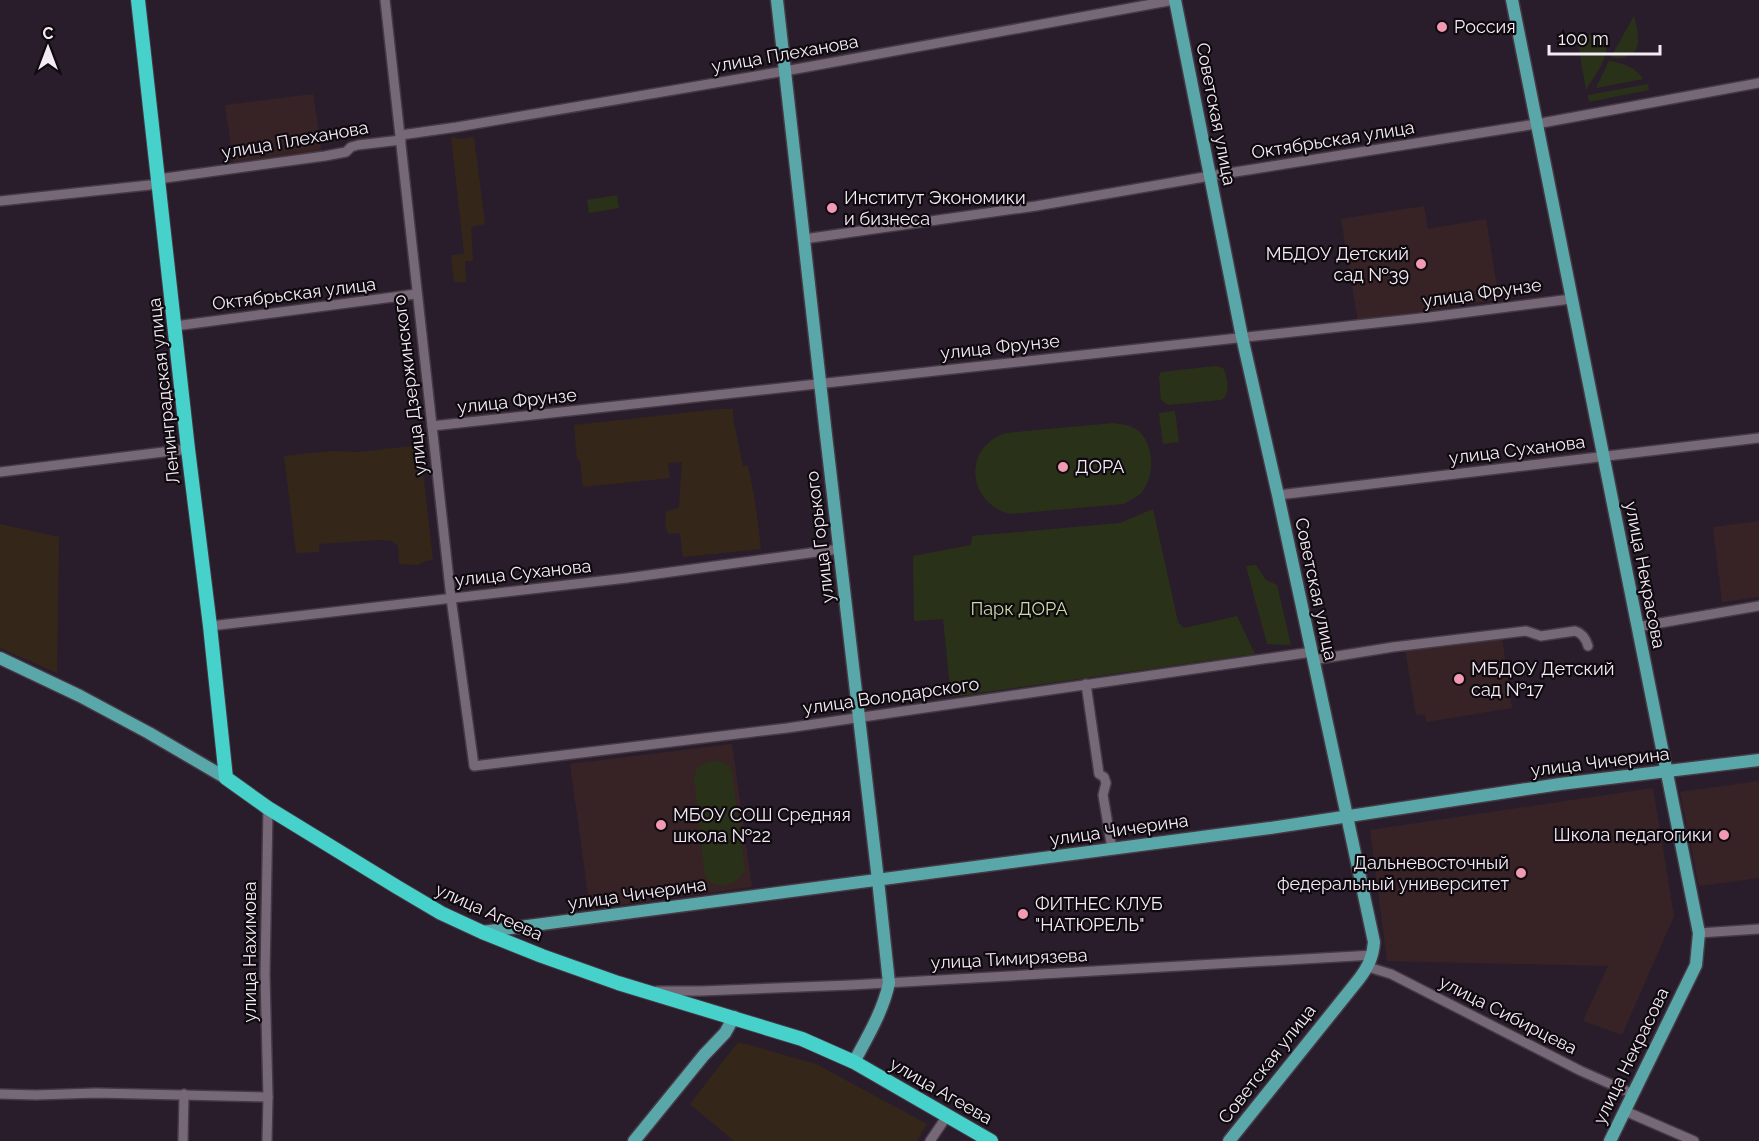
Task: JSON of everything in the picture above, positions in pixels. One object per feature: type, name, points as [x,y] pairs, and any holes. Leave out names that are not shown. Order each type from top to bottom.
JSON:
[{"type":"highway","name":"Ленинградская улица","points":[[138,0],[226,778]]},
{"type":"highway","name":"улица Агеева","points":[[226,778],[268,808],[441,913],[542,956],[802,1039],[854,1062],[991,1141]]},
{"type":"main road","name":"улица Горького","points":[[777,0],[889,983],[876,1021],[854,1062]]},
{"type":"main road","name":"Советская улица","points":[[1174,0],[1242,337],[1374,942],[1373,955],[1368,967],[1229,1141]]},
{"type":"main road","name":"улица Некрасова","points":[[1512,0],[1699,933],[1696,965],[1610,1141]]},
{"type":"main road","name":"улица Агеева","points":[[0,658],[90,701],[226,778]]},
{"type":"main road","name":"улица Чичерина","points":[[483,932],[1270,828],[1560,784],[1759,760]]},
{"type":"main road","points":[[634,1141],[704,1055],[725,1033],[734,1017]]},
{"type":"street","name":"улица Дзержинского","points":[[385,0],[451,598],[474,765]]},
{"type":"street","name":"улица Плеханова","points":[[0,201],[158,181],[325,156],[346,152],[358,145],[401,137],[785,71],[1174,0]]},
{"type":"street","name":"Октябрьская улица","points":[[804,239],[1036,206],[1536,124],[1759,83]]},
{"type":"street","name":"Октябрьская улица","points":[[175,326],[416,294]]},
{"type":"street","name":"улица Фрунзе","points":[[432,426],[1365,324],[1571,299]]},
{"type":"street","name":"улица Суханова","points":[[1278,495],[1759,438]]},
{"type":"street","points":[[0,472],[188,449]]},
{"type":"street","name":"улица Суханова","points":[[210,626],[637,577],[839,549]]},
{"type":"street","points":[[1637,627],[1759,606]]},
{"type":"street","name":"улица Володарского","points":[[474,765],[787,728],[1086,684],[1526,631],[1541,636],[1580,633],[1588,646]]},
{"type":"street","points":[[1086,684],[1099,774],[1104,777],[1106,783],[1103,795],[1112,849]]},
{"type":"street","name":"улица Нахимова","points":[[267,1141],[265,975],[268,808]]},
{"type":"street","points":[[1699,933],[1759,929]]},
{"type":"street","name":"улица Тимирязева","points":[[646,991],[702,991],[889,983],[1373,955]]},
{"type":"street","name":"улица Сибирцева","points":[[1368,967],[1391,975],[1581,1071],[1633,1094]]},
{"type":"street","points":[[0,1094],[96,1093],[268,1097]]},
{"type":"street","points":[[183,1141],[184,1094]]},
{"type":"street","points":[[1624,1111],[1694,1141]]},
{"type":"street","points":[[930,1141],[947,1116]]},
{"type":"shaded area","points":[[313,94],[322,154],[234,167],[225,105]]},
{"type":"shaded area","points":[[451,137],[461,139],[474,137],[485,224],[471,227],[473,261],[465,261],[466,282],[454,282],[451,255],[464,254]]},
{"type":"shaded area","name":"МБДОУ Детский сад №39","points":[[1424,206],[1428,229],[1486,219],[1499,299],[1358,322],[1341,219]]},
{"type":"shaded area","points":[[733,409],[743,466],[748,466],[755,501],[761,549],[683,557],[680,533],[668,534],[665,524],[666,512],[679,507],[682,462],[668,463],[670,478],[583,487],[580,460],[577,459],[574,425]]},
{"type":"shaded area","points":[[420,445],[433,560],[418,565],[399,564],[398,546],[392,541],[377,540],[319,544],[319,552],[296,553],[284,456],[331,451],[359,452]]},
{"type":"shaded area","points":[[1759,521],[1759,597],[1722,602],[1713,527]]},
{"type":"shaded area","points":[[0,524],[59,537],[57,673],[0,648]]},
{"type":"shaded area","name":"МБДОУ Детский сад №17","points":[[1502,638],[1512,708],[1426,722],[1425,714],[1416,715],[1405,650]]},
{"type":"shaded area","name":"МБОУ СОШ Средняя школа №22","points":[[732,744],[752,887],[590,909],[570,764]]},
{"type":"shaded area","name":"Школа педагогики","points":[[1759,781],[1759,878],[1699,886],[1680,792]]},
{"type":"shaded area","name":"Дальневосточный федеральный университет","points":[[1653,788],[1674,916],[1622,1035],[1583,1021],[1608,966],[1387,961],[1370,830]]},
{"type":"shaded area","points":[[738,1042],[816,1064],[927,1124],[917,1141],[734,1141],[690,1104]]},
{"type":"green space","points":[[1634,16],[1638,39],[1635,51],[1625,57],[1611,57]]},
{"type":"green space","points":[[1600,33],[1605,40],[1605,54],[1603,62],[1586,90],[1577,38]]},
{"type":"green space","points":[[1609,61],[1628,66],[1643,79],[1596,88]]},
{"type":"green space","points":[[1648,84],[1649,90],[1589,102],[1588,95]]},
{"type":"green space","points":[[617,195],[619,208],[589,213],[587,200]]},
{"type":"green space","points":[[1216,366],[1223,368],[1227,381],[1226,394],[1221,400],[1168,405],[1161,400],[1159,376],[1161,372]]},
{"type":"green space","points":[[1175,411],[1179,442],[1163,444],[1159,413]]},
{"type":"green space","name":"ДОРА","points":[[1113,423],[1136,429],[1147,442],[1150,451],[1151,470],[1145,487],[1140,494],[1123,504],[1010,514],[996,508],[985,499],[978,487],[975,475],[982,450],[992,440],[1006,433]]},
{"type":"green space","name":"Парк ДОРА","points":[[1153,509],[1178,622],[1184,628],[1237,616],[1255,654],[951,697],[943,619],[914,621],[913,556],[971,545],[972,536],[1120,523]]},
{"type":"green space","points":[[1256,565],[1266,580],[1277,585],[1291,645],[1267,644],[1246,566]]},
{"type":"green space","points":[[711,761],[720,761],[731,767],[745,870],[737,880],[726,885],[715,884],[705,877],[694,777],[700,766]]},
{"type":"place","name":"Россия","points":[[1442,27]]},
{"type":"place","name":"Институт Экономики и бизнеса","points":[[832,208]]},
{"type":"place","name":"МБДОУ Детский сад №39","points":[[1421,264]]},
{"type":"place","name":"ДОРА","points":[[1063,467]]},
{"type":"place","name":"МБДОУ Детский сад №17","points":[[1459,679]]},
{"type":"place","name":"МБОУ СОШ Средняя школа №22","points":[[661,825]]},
{"type":"place","name":"Школа педагогики","points":[[1724,835]]},
{"type":"place","name":"Дальневосточный федеральный университет","points":[[1521,873]]},
{"type":"place","name":"ФИТНЕС КЛУБ \"НАТЮРЕЛЬ\"","points":[[1023,914]]}]
